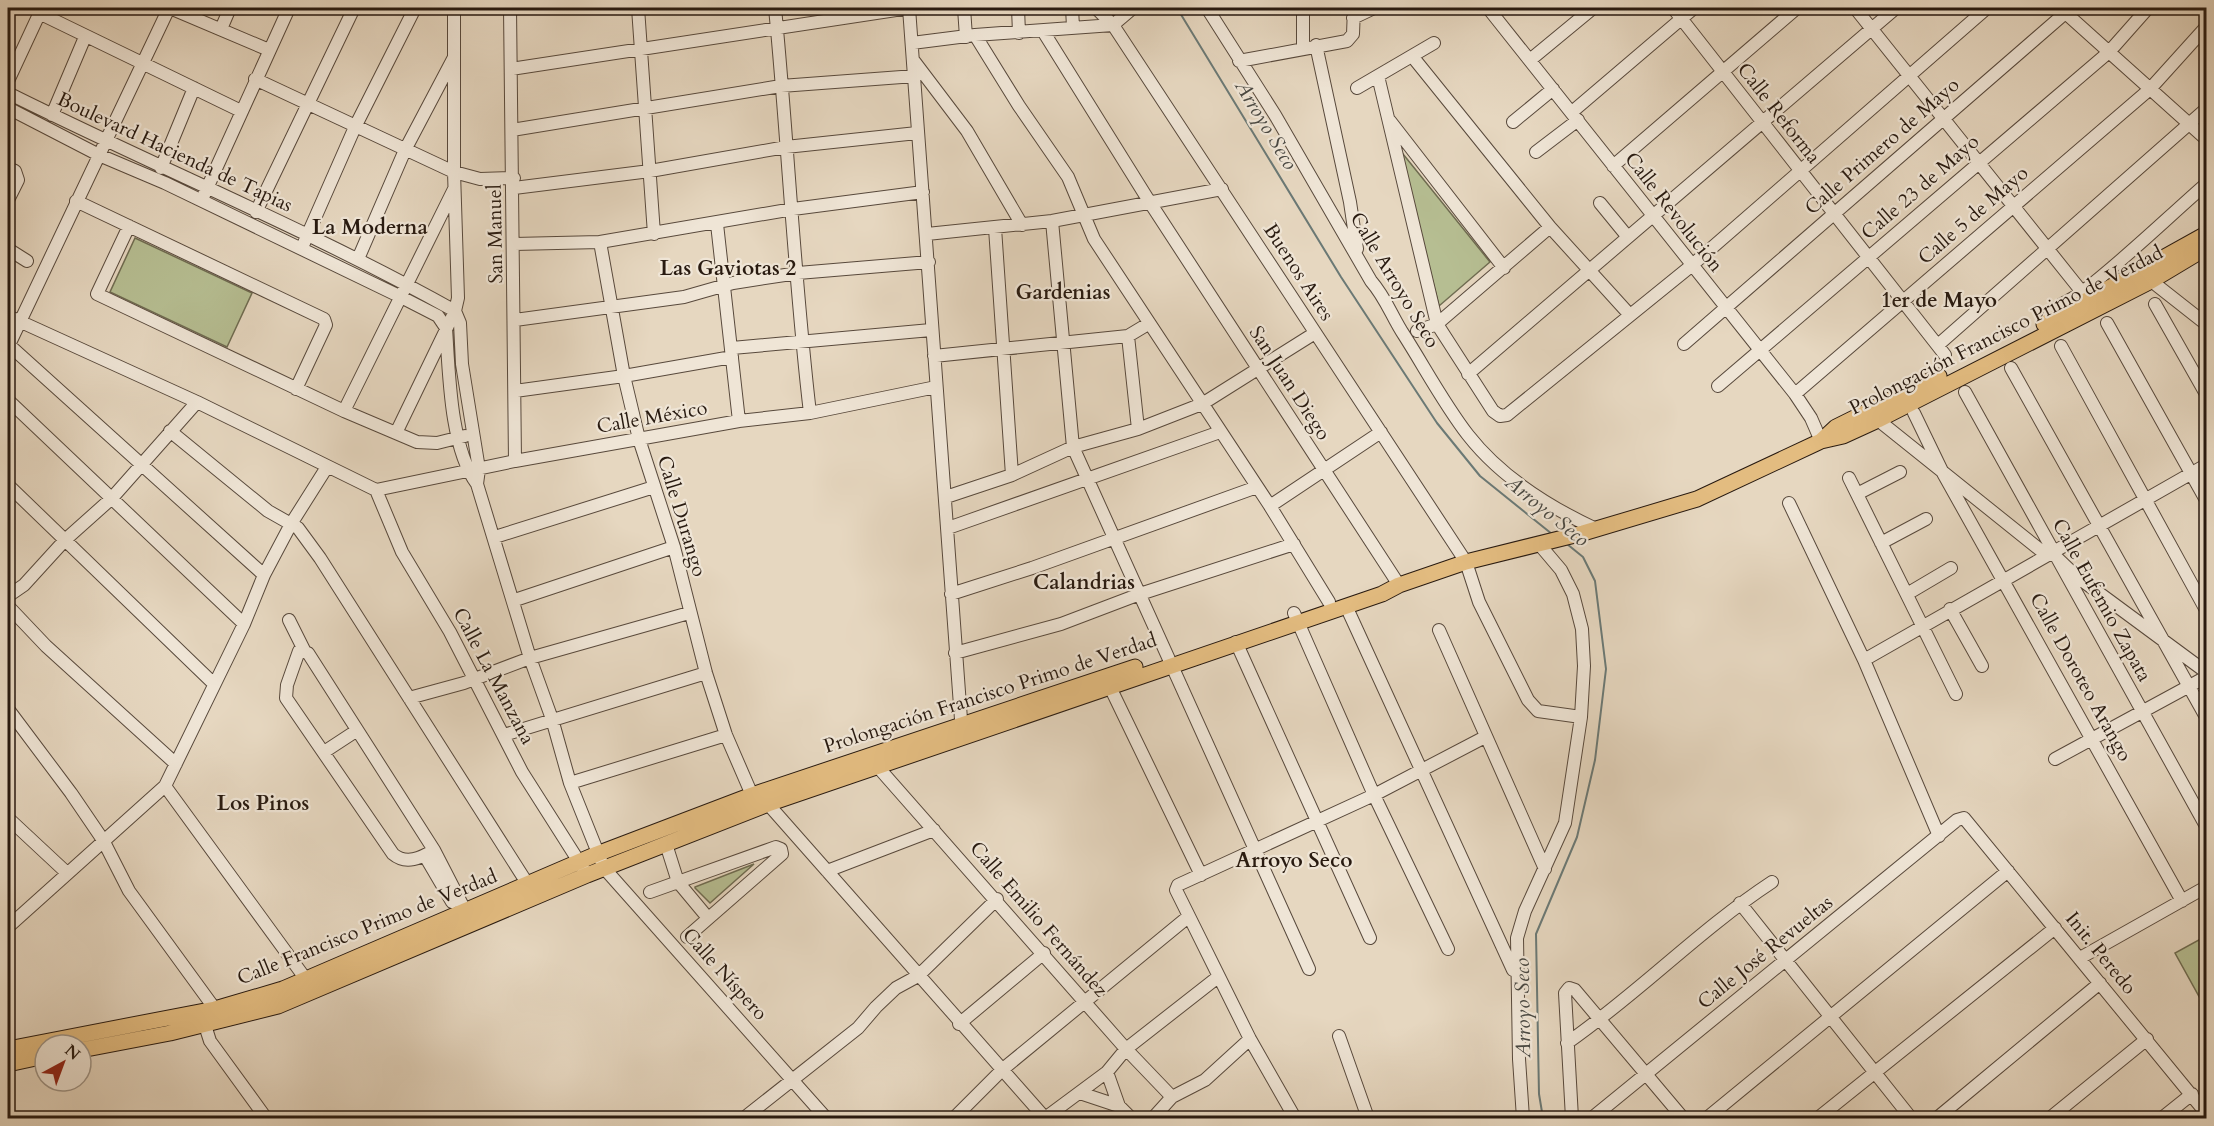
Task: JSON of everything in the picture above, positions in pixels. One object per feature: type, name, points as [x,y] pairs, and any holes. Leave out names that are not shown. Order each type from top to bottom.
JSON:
[{"type":"main road","name":"Prolongación Francisco Primo de Verdad","points":[[2145,276],[2206,234]]},
{"type":"main road","name":"Prolongación Francisco Primo de Verdad","points":[[600,861],[666,844],[768,804],[877,766],[962,730],[1296,617],[1346,606],[1466,562],[1589,531],[1697,499],[1821,441],[1836,427],[1873,416],[2145,276],[2206,248]]},
{"type":"main road","name":"Prolongación Francisco Primo de Verdad","points":[[600,861],[752,795],[1110,687],[1172,660],[1236,642],[1329,602],[1379,585],[1399,585]]},
{"type":"main road","name":"Calle Francisco Primo de Verdad","points":[[8,1049],[207,1015],[278,1006],[465,918],[600,861]]},
{"type":"main road","name":"Calle Francisco Primo de Verdad","points":[[93,1047],[207,1015],[282,988],[465,918],[526,883],[583,868]]},
{"type":"main road","points":[[8,1064],[33,1059]]},
{"type":"street","points":[[264,575],[8,346],[169,8],[269,50]]},
{"type":"street","points":[[221,29],[230,8]]},
{"type":"street","points":[[204,195],[289,8]]},
{"type":"street","points":[[256,212],[354,8]]},
{"type":"street","points":[[301,250],[356,127],[415,8]]},
{"type":"street","points":[[396,434],[455,311],[459,279],[454,172],[454,8]]},
{"type":"street","name":"San Manuel","points":[[510,8],[514,183],[515,460]]},
{"type":"street","points":[[638,8],[654,234]]},
{"type":"street","points":[[775,8],[802,342],[810,413]]},
{"type":"street","points":[[511,69],[909,8],[962,730]]},
{"type":"street","points":[[964,8],[971,36],[1068,177],[1094,239],[1270,506],[1329,602]]},
{"type":"street","points":[[1017,8],[1019,33]]},
{"type":"street","points":[[1072,8],[1073,27]]},
{"type":"street","name":"Buenos Aires","points":[[1096,8],[1113,25],[1466,562],[1479,602],[1532,706],[1544,713],[1581,717]]},
{"type":"street","points":[[912,43],[1113,25],[1133,8]]},
{"type":"street","name":"Calle Arroyo Seco","points":[[1207,8],[1275,115],[1321,196],[1358,254],[1371,281],[1385,297],[1401,331],[1469,435],[1504,471],[1589,531]]},
{"type":"street","points":[[1303,8],[1310,46],[1350,202],[1358,254]]},
{"type":"street","points":[[1239,61],[1351,38],[1353,13],[1374,8]]},
{"type":"street","name":"Calle Revolución","points":[[1490,8],[1759,353],[1795,394],[1821,441]]},
{"type":"street","points":[[1530,60],[1593,8]]},
{"type":"street","name":"Calle Reforma","points":[[1673,8],[1941,350],[2047,249]]},
{"type":"street","points":[[1536,152],[1694,8]]},
{"type":"street","points":[[1613,166],[1797,8]]},
{"type":"street","points":[[1855,8],[2011,207],[2082,292]]},
{"type":"street","points":[[1468,374],[1896,8]]},
{"type":"street","points":[[1378,76],[1437,324],[1468,374],[1500,416],[1507,414],[1691,266],[1802,172],[1908,76],[1988,8]]},
{"type":"street","name":"Calle 23 de Mayo","points":[[1718,386],[2109,52],[2148,8]]},
{"type":"street","points":[[2066,9],[2109,52],[2206,140]]},
{"type":"street","name":"Calle Primero de Mayo","points":[[1684,344],[1726,310],[2066,9]]},
{"type":"street","points":[[8,81],[40,10],[85,37],[241,111]]},
{"type":"street","name":"Calle 5 de Mayo","points":[[1795,394],[2150,89],[2206,27]]},
{"type":"street","name":"San Juan Diego","points":[[1043,31],[1149,201],[1399,585]]},
{"type":"street","points":[[52,116],[85,37]]},
{"type":"street","points":[[1357,88],[1434,43]]},
{"type":"street","points":[[1412,56],[1581,263],[1590,269],[1629,314]]},
{"type":"street","points":[[358,259],[405,150],[454,58]]},
{"type":"street","points":[[914,61],[967,131],[1022,225]]},
{"type":"street","points":[[512,130],[781,87],[915,76]]},
{"type":"street","points":[[255,80],[454,172],[514,183],[650,171],[786,147],[917,133]]},
{"type":"street","points":[[161,168],[194,88]]},
{"type":"street","points":[[1514,123],[1553,89]]},
{"type":"street","name":"Boulevard Hacienda de Tapias","points":[[8,93],[161,168],[301,250],[438,316],[446,328]]},
{"type":"street","name":"Boulevard Hacienda de Tapias","points":[[8,108],[99,155],[256,212],[307,235],[405,283],[455,311]]},
{"type":"street","points":[[2047,249],[2206,109]]},
{"type":"street","points":[[1388,118],[1504,268]]},
{"type":"street","points":[[8,168],[15,171],[18,180],[8,200]]},
{"type":"street","points":[[2047,328],[2055,307],[2082,292],[2206,184]]},
{"type":"street","points":[[344,411],[405,283],[455,187]]},
{"type":"street","points":[[927,234],[1052,221],[1222,189]]},
{"type":"street","points":[[514,244],[600,242],[717,224],[793,209],[923,192]]},
{"type":"street","points":[[76,201],[324,319],[326,325],[296,389]]},
{"type":"street","points":[[1600,203],[1627,236]]},
{"type":"street","points":[[1052,221],[1073,447],[1172,660],[1309,969]]},
{"type":"street","points":[[717,224],[722,287],[739,421]]},
{"type":"street","points":[[129,226],[97,294],[396,434],[427,444],[472,433]]},
{"type":"street","points":[[1417,331],[1437,324],[1550,226]]},
{"type":"street","points":[[995,228],[1012,475]]},
{"type":"street","name":"Calle Durango","points":[[600,242],[624,376],[639,439],[674,547],[706,673],[726,735],[752,795]]},
{"type":"street","points":[[8,249],[27,261]]},
{"type":"street","points":[[515,320],[611,309],[684,297],[722,287],[798,273],[929,262]]},
{"type":"street","points":[[2145,276],[2206,324]]},
{"type":"street","points":[[2155,304],[2206,394]]},
{"type":"street","points":[[455,311],[460,323],[462,364],[472,433],[473,470]]},
{"type":"street","points":[[8,316],[197,402],[376,490]]},
{"type":"street","points":[[2107,323],[2206,500]]},
{"type":"street","points":[[934,356],[1128,336],[1148,324]]},
{"type":"street","points":[[446,328],[451,388],[459,438],[473,470],[495,537],[530,658],[552,719],[570,783],[600,861]]},
{"type":"street","points":[[515,391],[624,376],[732,352],[802,342],[932,330]]},
{"type":"street","points":[[946,497],[1012,475],[1073,447],[1138,429],[1202,404],[1316,333]]},
{"type":"street","points":[[1128,336],[1138,429]]},
{"type":"street","points":[[2061,346],[2206,610]]},
{"type":"street","points":[[2011,368],[2206,717]]},
{"type":"street","name":"Calle México","points":[[376,490],[515,460],[739,421],[810,413],[936,387]]},
{"type":"street","name":"Calle Eufemio Zapata","points":[[1965,392],[2206,826]]},
{"type":"street","points":[[8,400],[244,624]]},
{"type":"street","points":[[8,596],[24,585],[65,540],[112,498],[197,402]]},
{"type":"street","name":"Calle Doroteo Arango","points":[[1914,413],[1943,473],[2182,901]]},
{"type":"street","name":"Calle Doroteo Arango","points":[[1873,416],[2039,549],[2053,554],[2076,576],[2206,672]]},
{"type":"street","points":[[170,431],[268,511],[298,528],[320,558],[526,883]]},
{"type":"street","points":[[948,528],[1220,432]]},
{"type":"street","points":[[1270,506],[1381,432]]},
{"type":"street","points":[[1864,660],[1922,624],[2005,581],[2206,465]]},
{"type":"street","points":[[8,927],[165,786],[244,624],[264,575],[291,524],[327,467]]},
{"type":"street","points":[[1857,494],[1900,472]]},
{"type":"street","points":[[1849,478],[1956,694]]},
{"type":"street","points":[[8,485],[214,684]]},
{"type":"street","points":[[495,537],[654,487]]},
{"type":"street","points":[[951,594],[1032,568],[1257,487]]},
{"type":"street","name":"Calle La Manzana","points":[[376,490],[402,552],[474,678],[522,772],[583,868]]},
{"type":"street","points":[[1789,503],[1864,660],[1939,836]]},
{"type":"street","points":[[1881,543],[1926,519]]},
{"type":"street","points":[[1523,1119],[1515,952],[1520,925],[1565,823],[1581,717],[1584,666],[1578,610],[1568,581],[1542,543]]},
{"type":"street","points":[[955,653],[1061,624],[1140,594],[1294,544]]},
{"type":"street","points":[[514,600],[674,547]]},
{"type":"street","points":[[1907,594],[1951,568]]},
{"type":"street","points":[[8,606],[46,646],[176,764]]},
{"type":"street","points":[[1346,606],[1518,979]]},
{"type":"street","points":[[1950,609],[1982,666]]},
{"type":"street","points":[[409,698],[530,658],[689,613]]},
{"type":"street","points":[[1296,617],[1374,795],[1448,949]]},
{"type":"street","points":[[289,620],[304,650],[356,731],[465,918]]},
{"type":"street","points":[[1439,630],[1545,869]]},
{"type":"street","points":[[1236,642],[1370,938]]},
{"type":"street","points":[[304,650],[297,654],[285,691],[286,698],[393,854],[405,861],[429,853]]},
{"type":"street","points":[[504,735],[706,673]]},
{"type":"street","points":[[2055,759],[2206,677]]},
{"type":"street","points":[[1110,687],[1201,875]]},
{"type":"street","points":[[8,709],[103,840],[129,891],[207,1015],[210,1041],[266,1119]]},
{"type":"street","points":[[324,752],[356,731]]},
{"type":"street","points":[[570,783],[726,735]]},
{"type":"street","points":[[1295,1119],[1250,1039],[1188,917],[1176,890],[1178,885],[1374,795],[1485,736]]},
{"type":"street","name":"Calle Emilio Fernández","points":[[877,766],[1086,1000],[1126,1049],[1172,1097]]},
{"type":"street","points":[[165,786],[305,978]]},
{"type":"street","points":[[768,804],[1045,1119],[1107,1072],[1126,1049],[1218,977]]},
{"type":"street","points":[[8,818],[67,873]]},
{"type":"street","name":"Calle José Revueltas","points":[[1592,1119],[1957,820],[1964,818]]},
{"type":"street","name":"Init. Peredo","points":[[1964,818],[2206,1113]]},
{"type":"street","points":[[827,871],[934,830]]},
{"type":"street","points":[[666,844],[678,882],[708,918]]},
{"type":"street","points":[[650,891],[776,847],[782,849],[782,854],[687,937]]},
{"type":"street","name":"Calle Níspero","points":[[600,861],[826,1119]]},
{"type":"street","points":[[1707,1119],[2007,871]]},
{"type":"street","points":[[1567,1043],[1601,1019],[1740,903],[1772,882]]},
{"type":"street","points":[[2080,958],[2206,887]]},
{"type":"street","points":[[744,1119],[858,1028],[896,988],[918,976],[997,899]]},
{"type":"street","points":[[1740,903],[1911,1119]]},
{"type":"street","points":[[954,1119],[1003,1069],[1188,917]]},
{"type":"street","points":[[1818,1119],[2055,927]]},
{"type":"street","points":[[959,1023],[1044,953]]},
{"type":"street","points":[[1937,1119],[2100,983]]},
{"type":"street","points":[[1572,1119],[1565,993],[1569,988],[1575,990],[1601,1019],[1683,1119]]},
{"type":"street","points":[[1339,1036],[1368,1119]]},
{"type":"street","points":[[1153,1119],[1172,1097],[1205,1080],[1250,1039]]},
{"type":"street","points":[[2050,1119],[2146,1039]]},
{"type":"street","points":[[1107,1072],[1119,1106],[1131,1119]]},
{"type":"street","points":[[1080,1093],[1119,1106]]},
{"type":"street","points":[[2162,1119],[2192,1094]]},
{"type":"green space","points":[[1403,154],[1490,262],[1439,306],[1401,155]]},
{"type":"green space","points":[[135,238],[252,293],[227,347],[110,292]]},
{"type":"green space","points":[[754,864],[710,903],[695,888],[695,887]]},
{"type":"green space","points":[[2206,936],[2206,1009],[2175,953]]},
{"type":"waterway","name":"Arroyo Seco","points":[[1177,8],[1341,277],[1437,423],[1480,476],[1552,534]]},
{"type":"waterway","name":"Arroyo Seco","points":[[1543,1118],[1539,1094],[1536,934],[1577,837],[1595,760],[1606,669],[1595,581],[1583,557],[1567,544]]},
{"type":"district","name":"La Moderna","points":[[370,227]]},
{"type":"district","name":"Las Gaviotas 2","points":[[728,268]]},
{"type":"district","name":"Gardenias","points":[[1063,292]]},
{"type":"district","name":"1er de Mayo","points":[[1939,300]]},
{"type":"district","name":"Calandrias","points":[[1084,582]]},
{"type":"district","name":"Los Pinos","points":[[263,803]]},
{"type":"district","name":"Arroyo Seco","points":[[1294,860]]}]
